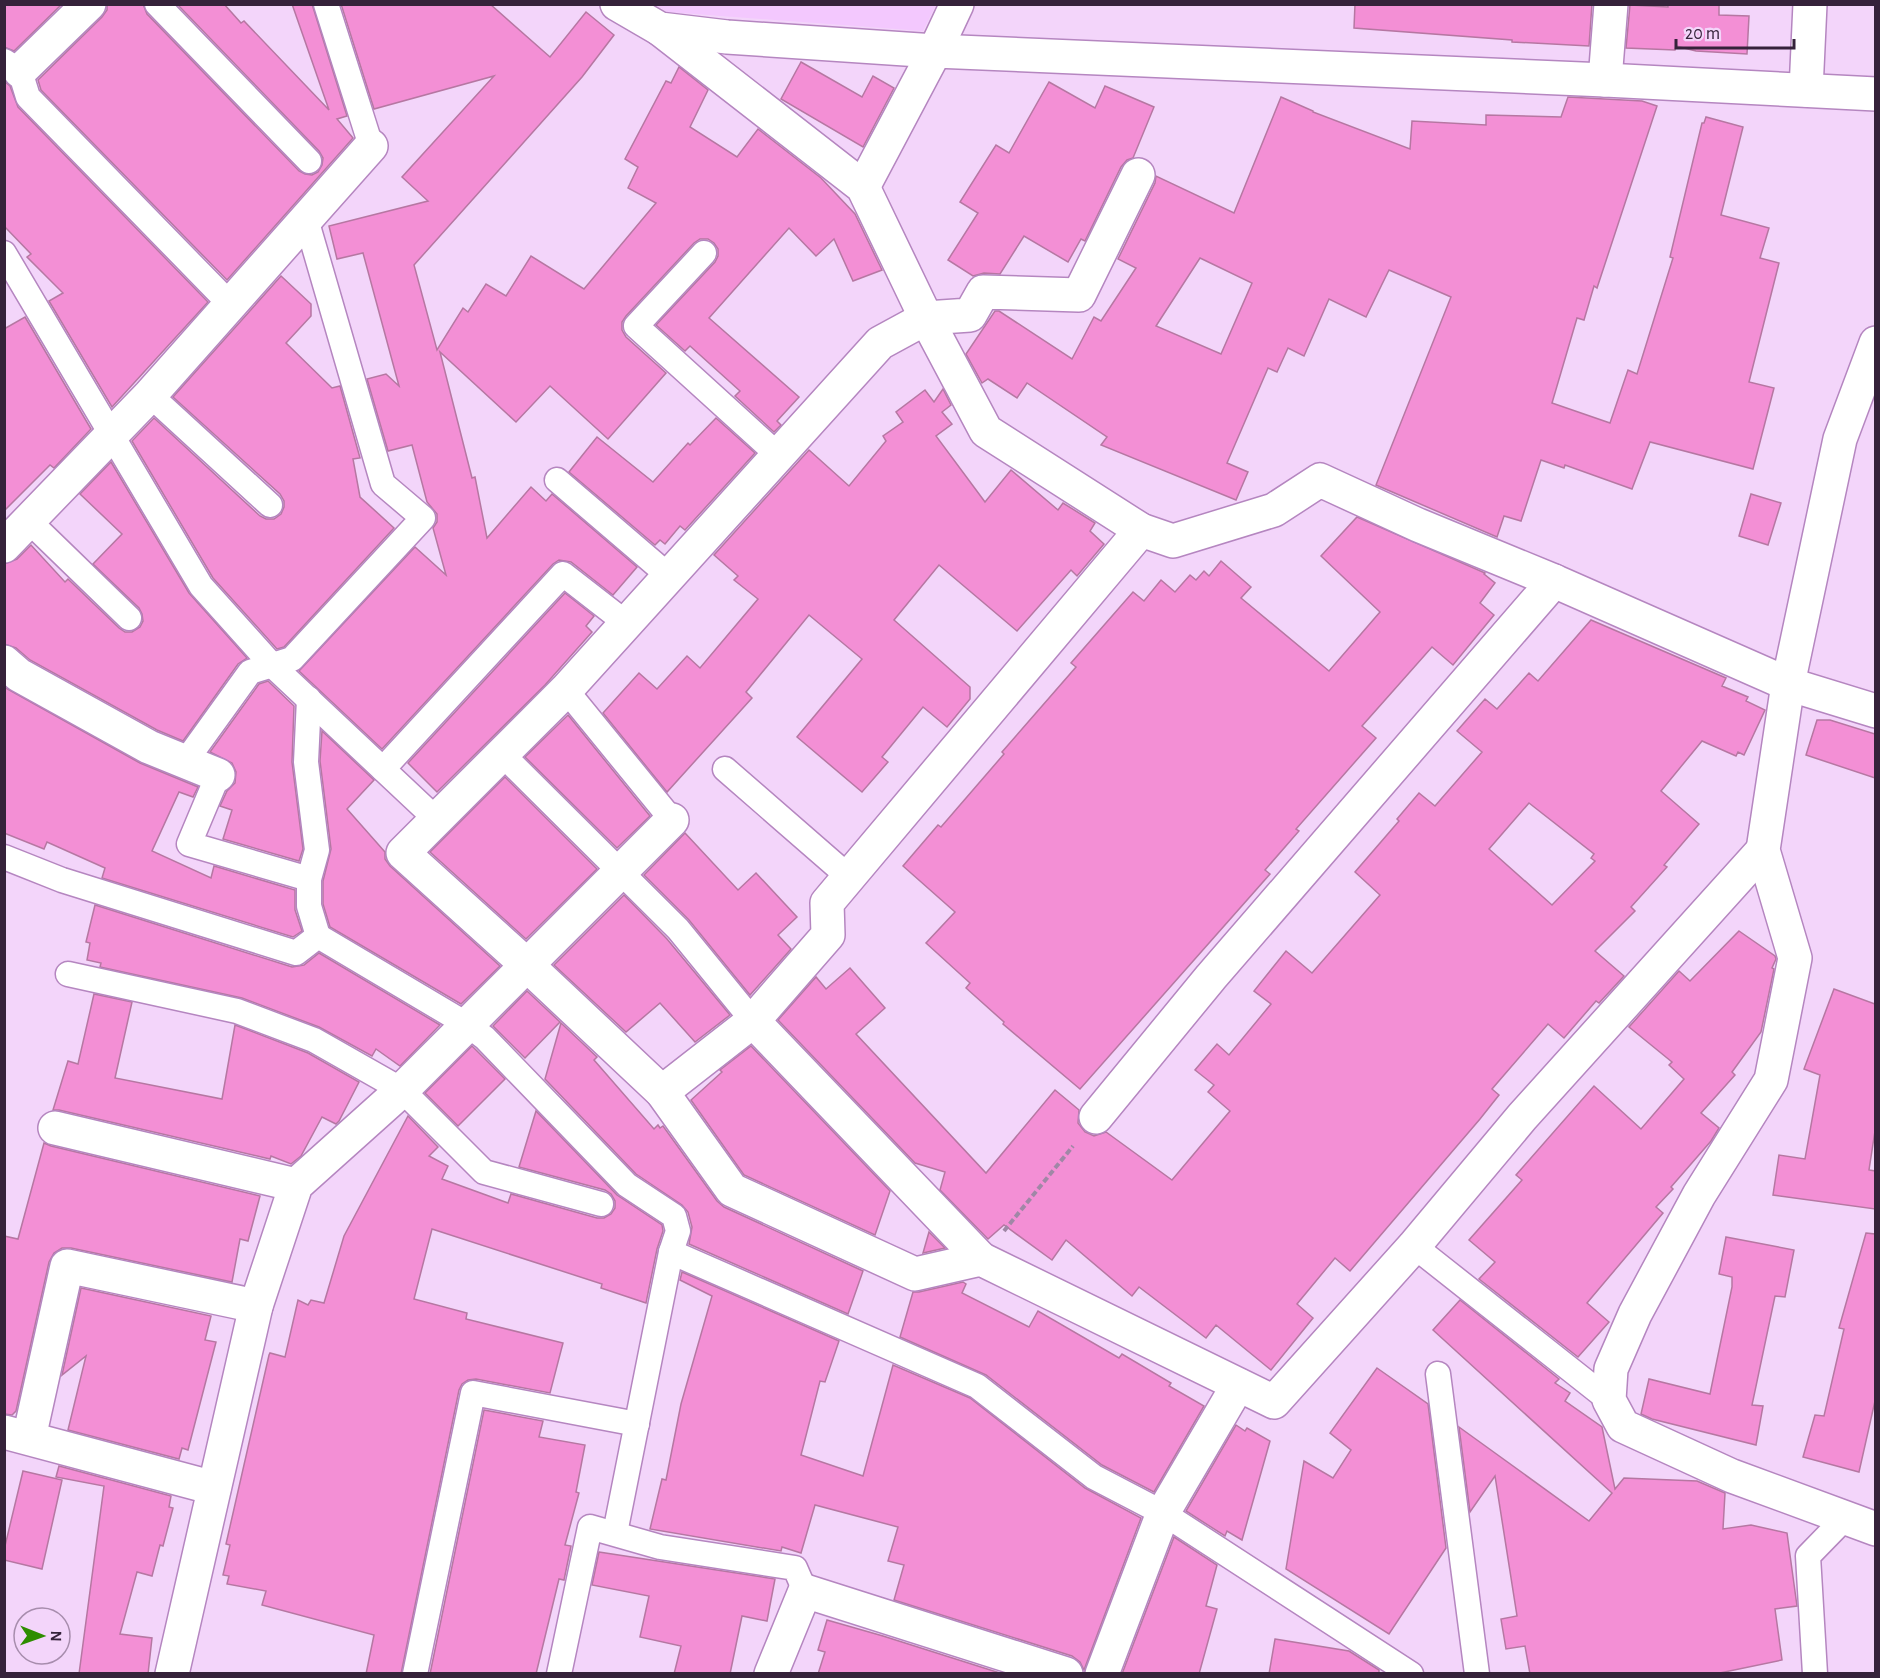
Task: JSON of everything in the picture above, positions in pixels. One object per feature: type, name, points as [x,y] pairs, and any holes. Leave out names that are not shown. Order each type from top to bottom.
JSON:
[{"type":"street","points":[[617,4],[660,29],[863,187],[926,318],[986,431],[1141,530],[1173,542],[1274,510],[1320,480],[1788,684],[1875,711]]},
{"type":"street","points":[[863,187],[935,51],[957,4]]},
{"type":"street","points":[[1605,80],[1611,4]]},
{"type":"street","points":[[1786,4],[1808,52]]},
{"type":"street","points":[[1806,90],[1810,4]]},
{"type":"street","points":[[12,66],[88,5]]},
{"type":"street","points":[[660,29],[727,37],[935,51],[1875,94]]},
{"type":"street","points":[[4,546],[150,395],[371,147]]},
{"type":"street","points":[[981,1259],[915,1274],[732,1190],[662,1092],[403,853],[566,690],[880,344],[926,318],[970,315],[983,292],[1079,295],[1138,175]]},
{"type":"street","points":[[1875,343],[1840,439],[1788,684],[1763,850],[1795,958],[1771,1080],[1699,1195],[1635,1314],[1611,1369],[1610,1400],[1623,1426],[1732,1476],[1875,1529]]},
{"type":"street","points":[[662,1092],[753,1021],[828,935],[827,903],[1141,530]]},
{"type":"street","points":[[1096,1117],[1219,968],[1554,581]]},
{"type":"street","points":[[4,662],[19,675],[149,747],[218,775]]},
{"type":"street","points":[[172,1674],[256,1306],[296,1185],[402,1090],[622,873],[672,820]]},
{"type":"street","points":[[753,1021],[981,1259],[1274,1402],[1414,1246],[1522,1117],[1763,850]]},
{"type":"street","points":[[55,1128],[296,1185]]},
{"type":"street","points":[[214,1488],[11,1437],[67,1266],[256,1306]]},
{"type":"street","points":[[1102,1674],[1163,1513],[1238,1385]]},
{"type":"street","points":[[771,1674],[805,1591],[1066,1674]]},
{"type":"lane","points":[[157,4],[309,161]]},
{"type":"lane","points":[[326,4],[371,147]]},
{"type":"lane","points":[[12,66],[28,97],[231,305]]},
{"type":"lane","points":[[185,762],[250,672],[292,658],[423,518],[383,484],[306,219]]},
{"type":"lane","points":[[704,253],[636,326],[778,455]]},
{"type":"lane","points":[[4,254],[201,586],[272,665],[436,820]]},
{"type":"lane","points":[[150,395],[270,505]]},
{"type":"lane","points":[[557,480],[669,576]]},
{"type":"lane","points":[[29,521],[129,618]]},
{"type":"lane","points":[[383,769],[563,574],[626,623]]},
{"type":"lane","points":[[566,690],[672,820]]},
{"type":"lane","points":[[309,699],[306,762],[317,850],[309,879],[309,906],[318,936],[468,1025],[485,1038],[627,1185],[674,1216],[678,1231],[671,1252],[615,1533]]},
{"type":"lane","points":[[502,754],[678,929],[753,1021]]},
{"type":"lane","points":[[724,769],[849,877]]},
{"type":"lane","points":[[218,775],[189,844],[309,879]]},
{"type":"lane","points":[[4,857],[62,880],[296,952],[318,936]]},
{"type":"lane","points":[[68,974],[237,1011],[314,1040],[402,1090],[484,1172],[601,1204]]},
{"type":"lane","points":[[1414,1246],[1610,1400]]},
{"type":"lane","points":[[671,1252],[977,1386],[1094,1477],[1163,1513],[1411,1674]]},
{"type":"lane","points":[[1438,1374],[1477,1674]]},
{"type":"lane","points":[[415,1674],[472,1393],[637,1424]]},
{"type":"lane","points":[[1815,1674],[1808,1557],[1845,1518]]},
{"type":"lane","points":[[559,1674],[590,1527],[660,1547],[795,1568],[805,1591]]},
{"type":"path","points":[[981,1259],[1096,1117]]},
{"type":"shaded area","points":[[655,5],[936,5],[923,31],[668,12]]},
{"type":"building","points":[[4,4],[62,4],[14,51],[4,47]]},
{"type":"building","points":[[107,4],[143,4],[147,14],[299,171],[312,175],[318,172],[322,165],[323,158],[319,151],[177,4],[224,4],[241,23],[244,21],[329,110],[292,4],[312,4],[347,116],[337,119],[353,138],[227,280],[41,90],[38,80],[102,17],[107,10]]},
{"type":"building","points":[[341,4],[490,4],[550,57],[586,12],[614,35],[582,77],[414,265],[437,350],[463,308],[468,312],[486,284],[506,296],[531,256],[584,289],[656,203],[628,188],[638,167],[625,159],[666,81],[671,83],[679,67],[708,90],[690,127],[737,157],[758,129],[821,178],[855,214],[882,270],[853,281],[834,239],[816,256],[789,228],[709,318],[799,397],[777,421],[781,425],[774,432],[735,396],[740,391],[690,346],[685,351],[656,325],[715,262],[718,249],[708,239],[700,239],[694,243],[622,322],[622,330],[626,337],[666,373],[608,439],[550,386],[516,422],[440,352],[472,478],[475,477],[487,538],[531,487],[546,501],[552,494],[637,567],[613,595],[571,562],[559,560],[553,564],[382,749],[299,671],[415,547],[446,575],[433,528],[437,522],[437,514],[427,502],[412,445],[388,451],[367,379],[386,374],[399,386],[363,253],[337,259],[329,226],[428,201],[402,177],[494,76],[374,109]]},
{"type":"building","points":[[1355,4],[1592,4],[1589,46],[1512,42],[1512,40],[1354,28]]},
{"type":"building","points":[[1668,4],[1719,4],[1719,15],[1749,16],[1747,54],[1696,51],[1676,46],[1675,50],[1626,48],[1630,5],[1668,7]]},
{"type":"building","points":[[801,62],[862,97],[873,76],[894,88],[863,147],[781,99]]},
{"type":"building","points":[[4,81],[10,86],[18,107],[208,302],[112,407],[49,301],[63,293],[27,257],[31,254],[4,226]]},
{"type":"building","points":[[1049,82],[1095,108],[1105,86],[1154,107],[1133,158],[1127,160],[1121,167],[1085,241],[1081,239],[1068,262],[1024,236],[1000,274],[984,273],[973,276],[948,260],[978,213],[960,202],[996,145],[1009,153]]},
{"type":"building","points":[[1281,97],[1313,112],[1410,149],[1412,121],[1486,125],[1486,115],[1561,117],[1568,97],[1642,101],[1657,106],[1597,288],[1594,286],[1584,320],[1577,318],[1552,403],[1610,423],[1628,370],[1637,374],[1673,258],[1670,257],[1702,123],[1706,117],[1743,127],[1721,215],[1769,228],[1760,258],[1779,263],[1749,382],[1774,388],[1753,469],[1650,442],[1632,489],[1565,465],[1564,468],[1541,460],[1521,521],[1504,516],[1497,537],[1376,485],[1451,297],[1389,270],[1366,317],[1329,299],[1304,356],[1288,348],[1277,372],[1268,368],[1227,463],[1248,472],[1236,500],[1101,445],[1107,437],[1027,383],[1017,398],[988,379],[982,383],[966,354],[995,311],[999,311],[1072,359],[1094,317],[1101,321],[1136,268],[1118,259],[1155,183],[1156,176],[1234,213]],"holes":[[[1200,258],[1252,283],[1221,354],[1156,326]]]},
{"type":"building","points":[[281,276],[311,304],[311,316],[286,343],[332,388],[340,386],[360,458],[353,459],[360,497],[394,528],[284,647],[277,649],[213,578],[132,441],[154,418],[260,516],[274,519],[281,514],[284,501],[280,494],[173,397]]},
{"type":"building","points":[[25,317],[91,429],[54,468],[50,465],[4,511],[4,329]]},
{"type":"building","points":[[943,389],[951,405],[942,412],[952,424],[936,436],[985,502],[1011,470],[1058,510],[1063,503],[1095,523],[1090,531],[1104,544],[1077,576],[1071,570],[1017,631],[939,565],[894,620],[970,687],[970,699],[947,727],[923,707],[882,757],[888,762],[862,792],[797,737],[862,659],[809,615],[746,692],[752,698],[667,792],[603,713],[639,673],[657,689],[687,656],[700,668],[758,599],[734,580],[738,576],[714,555],[809,450],[849,486],[886,441],[883,436],[903,422],[896,412],[925,390],[934,402]]},
{"type":"building","points":[[716,418],[755,453],[685,530],[680,526],[665,544],[660,540],[655,545],[569,472],[597,437],[653,482],[688,443],[690,445]]},
{"type":"building","points":[[111,462],[189,593],[247,658],[238,664],[183,741],[157,730],[30,660],[16,648],[4,644],[4,564],[17,559],[31,545],[65,582],[68,579],[119,628],[125,632],[132,632],[140,627],[143,621],[139,608],[93,564],[122,534],[80,494]]},
{"type":"building","points":[[1751,494],[1781,503],[1768,545],[1739,536]]},
{"type":"building","points":[[1357,517],[1485,573],[1495,583],[1480,603],[1494,615],[1453,665],[1432,647],[1362,726],[1376,738],[1296,829],[1299,831],[1265,870],[1270,874],[1080,1089],[1003,1024],[1004,1022],[966,988],[970,983],[926,943],[955,912],[903,866],[938,825],[941,827],[1004,754],[1002,752],[1076,667],[1071,663],[1133,592],[1144,601],[1161,580],[1175,592],[1190,575],[1196,580],[1204,571],[1209,576],[1221,561],[1251,587],[1241,598],[1329,671],[1380,612],[1321,556]]},
{"type":"building","points":[[565,593],[594,616],[586,626],[592,632],[545,685],[437,792],[408,763]]},
{"type":"building","points":[[1591,620],[1726,678],[1722,686],[1748,697],[1746,701],[1765,710],[1744,755],[1738,752],[1736,756],[1702,741],[1661,791],[1699,824],[1664,865],[1667,867],[1631,907],[1635,911],[1595,951],[1624,976],[1599,1003],[1596,1001],[1564,1038],[1548,1024],[1492,1089],[1499,1095],[1480,1119],[1350,1271],[1335,1258],[1297,1304],[1313,1318],[1271,1370],[1216,1325],[1206,1338],[1139,1287],[1132,1296],[1066,1240],[1052,1260],[1004,1225],[988,1239],[940,1190],[945,1172],[915,1163],[778,1020],[816,977],[826,989],[850,968],[885,1008],[856,1034],[986,1173],[1055,1090],[1079,1110],[1078,1123],[1085,1132],[1094,1136],[1106,1132],[1172,1180],[1230,1111],[1208,1092],[1214,1085],[1195,1070],[1217,1044],[1229,1055],[1271,1004],[1254,991],[1286,951],[1312,973],[1380,895],[1355,872],[1399,821],[1397,819],[1419,793],[1435,806],[1482,752],[1457,731],[1485,699],[1497,709],[1529,673],[1538,681]],"holes":[[[1529,803],[1594,854],[1591,858],[1595,861],[1552,905],[1489,849]]]},
{"type":"building","points":[[268,681],[294,706],[292,762],[303,849],[299,861],[223,839],[232,810],[220,806],[227,791],[235,783],[236,772],[232,763],[210,752],[259,684]]},
{"type":"building","points":[[4,687],[140,763],[198,787],[193,797],[179,792],[152,851],[211,878],[214,866],[295,890],[295,910],[302,931],[293,937],[102,878],[105,868],[47,842],[44,849],[4,833]]},
{"type":"building","points":[[568,715],[650,816],[617,848],[525,757]]},
{"type":"building","points":[[1817,720],[1830,720],[1875,734],[1875,778],[1806,755]]},
{"type":"building","points":[[322,731],[374,780],[347,809],[385,852],[385,859],[390,866],[500,966],[461,1004],[330,927],[323,904],[323,881],[331,849],[320,761]]},
{"type":"building","points":[[505,777],[597,869],[526,939],[430,852]]},
{"type":"building","points":[[685,833],[738,890],[756,873],[797,917],[778,935],[791,949],[750,995],[689,920],[644,875]]},
{"type":"building","points":[[624,895],[667,939],[730,1015],[695,1042],[660,1003],[626,1032],[554,965]]},
{"type":"building","points":[[95,905],[292,967],[304,965],[319,953],[440,1025],[400,1066],[376,1049],[372,1056],[319,1027],[242,998],[100,967],[101,963],[87,960],[90,943],[86,942]]},
{"type":"building","points":[[1739,931],[1776,959],[1772,968],[1774,969],[1761,1032],[1732,1072],[1735,1075],[1701,1113],[1719,1128],[1711,1141],[1656,1207],[1663,1213],[1587,1303],[1609,1322],[1578,1357],[1479,1279],[1495,1262],[1469,1240],[1522,1180],[1516,1175],[1594,1086],[1641,1129],[1684,1079],[1669,1065],[1672,1062],[1629,1027],[1679,971],[1690,981]]},
{"type":"building","points":[[1834,989],[1875,1004],[1875,1131],[1869,1170],[1875,1171],[1875,1209],[1773,1195],[1779,1155],[1805,1159],[1820,1075],[1804,1069]]},
{"type":"building","points":[[527,991],[560,1022],[525,1058],[493,1026]]},
{"type":"building","points":[[94,994],[132,1002],[115,1078],[222,1099],[235,1025],[308,1053],[359,1082],[339,1121],[336,1124],[322,1117],[301,1156],[291,1164],[271,1156],[270,1159],[53,1110],[68,1061],[78,1064]]},
{"type":"building","points":[[561,1023],[597,1057],[594,1060],[654,1129],[658,1125],[660,1128],[663,1126],[717,1201],[724,1207],[863,1271],[848,1314],[689,1244],[692,1227],[688,1212],[682,1205],[636,1174],[545,1079]]},
{"type":"building","points":[[472,1046],[505,1079],[458,1126],[425,1093]]},
{"type":"building","points":[[751,1046],[890,1191],[875,1235],[744,1175],[691,1100],[722,1072],[720,1070]]},
{"type":"building","points":[[536,1111],[617,1195],[662,1225],[663,1231],[646,1303],[601,1288],[602,1284],[432,1229],[414,1299],[467,1313],[466,1319],[563,1343],[550,1393],[476,1379],[462,1384],[401,1674],[366,1674],[374,1635],[262,1605],[266,1591],[227,1584],[229,1576],[223,1575],[230,1545],[226,1544],[269,1355],[270,1353],[285,1357],[298,1300],[308,1305],[311,1300],[324,1303],[344,1236],[408,1116],[438,1147],[429,1156],[448,1166],[442,1179],[508,1203],[511,1194],[597,1218],[604,1218],[611,1214],[615,1208],[615,1201],[605,1190],[519,1167]]},
{"type":"building","points":[[44,1143],[260,1196],[248,1241],[240,1239],[232,1282],[71,1248],[62,1248],[54,1253],[49,1262],[16,1411],[12,1415],[4,1414],[4,1236],[18,1239]]},
{"type":"building","points":[[929,1232],[945,1248],[923,1253]]},
{"type":"building","points":[[1866,1233],[1875,1234],[1875,1401],[1859,1472],[1803,1457],[1815,1415],[1824,1416],[1844,1329],[1839,1328]]},
{"type":"building","points":[[1726,1237],[1794,1250],[1785,1297],[1775,1296],[1752,1405],[1763,1406],[1756,1445],[1652,1419],[1641,1414],[1649,1379],[1710,1394],[1732,1287],[1732,1277],[1719,1274]]},
{"type":"building","points":[[682,1272],[839,1341],[825,1382],[820,1381],[801,1455],[863,1476],[893,1365],[970,1398],[1085,1488],[1141,1518],[1084,1670],[1080,1662],[1072,1656],[894,1600],[904,1565],[888,1561],[898,1527],[815,1505],[801,1553],[782,1547],[781,1551],[650,1529],[662,1479],[666,1480],[681,1404],[712,1296],[680,1280]]},
{"type":"building","points":[[963,1282],[966,1284],[962,1293],[1029,1327],[1038,1311],[1119,1358],[1122,1354],[1171,1383],[1169,1386],[1204,1406],[1154,1492],[1102,1465],[986,1375],[900,1337],[913,1292]]},
{"type":"building","points":[[81,1288],[211,1316],[205,1340],[216,1342],[188,1450],[182,1448],[179,1459],[68,1430],[86,1356],[62,1375]]},
{"type":"building","points":[[1460,1300],[1559,1379],[1555,1383],[1570,1393],[1565,1401],[1602,1427],[1615,1489],[1624,1478],[1697,1481],[1725,1493],[1723,1529],[1751,1525],[1787,1533],[1797,1606],[1775,1609],[1782,1660],[1715,1674],[1530,1674],[1525,1646],[1506,1649],[1501,1619],[1517,1616],[1495,1476],[1470,1512],[1459,1427],[1589,1521],[1612,1493],[1433,1330]]},
{"type":"building","points":[[1377,1368],[1428,1404],[1446,1548],[1389,1634],[1286,1569],[1304,1461],[1333,1478],[1351,1450],[1330,1433]]},
{"type":"building","points":[[484,1410],[543,1421],[539,1437],[585,1445],[576,1492],[579,1493],[565,1545],[571,1546],[564,1580],[559,1579],[536,1674],[430,1674]]},
{"type":"building","points":[[1236,1425],[1245,1431],[1247,1428],[1270,1441],[1242,1540],[1227,1531],[1225,1536],[1186,1511]]},
{"type":"building","points":[[59,1466],[171,1496],[169,1507],[173,1508],[152,1576],[137,1572],[120,1634],[152,1638],[148,1674],[79,1674],[104,1486],[56,1477]]},
{"type":"building","points":[[23,1471],[62,1480],[42,1569],[4,1560],[4,1550]]},
{"type":"building","points":[[1174,1537],[1217,1565],[1206,1606],[1217,1609],[1199,1674],[1122,1674]]},
{"type":"building","points":[[599,1552],[775,1579],[767,1621],[742,1616],[730,1674],[674,1674],[681,1646],[640,1637],[649,1596],[592,1585]]},
{"type":"building","points":[[827,1620],[1003,1674],[818,1674],[825,1652],[818,1650]]},
{"type":"building","points":[[1275,1639],[1349,1651],[1379,1670],[1379,1674],[1269,1674]]}]
